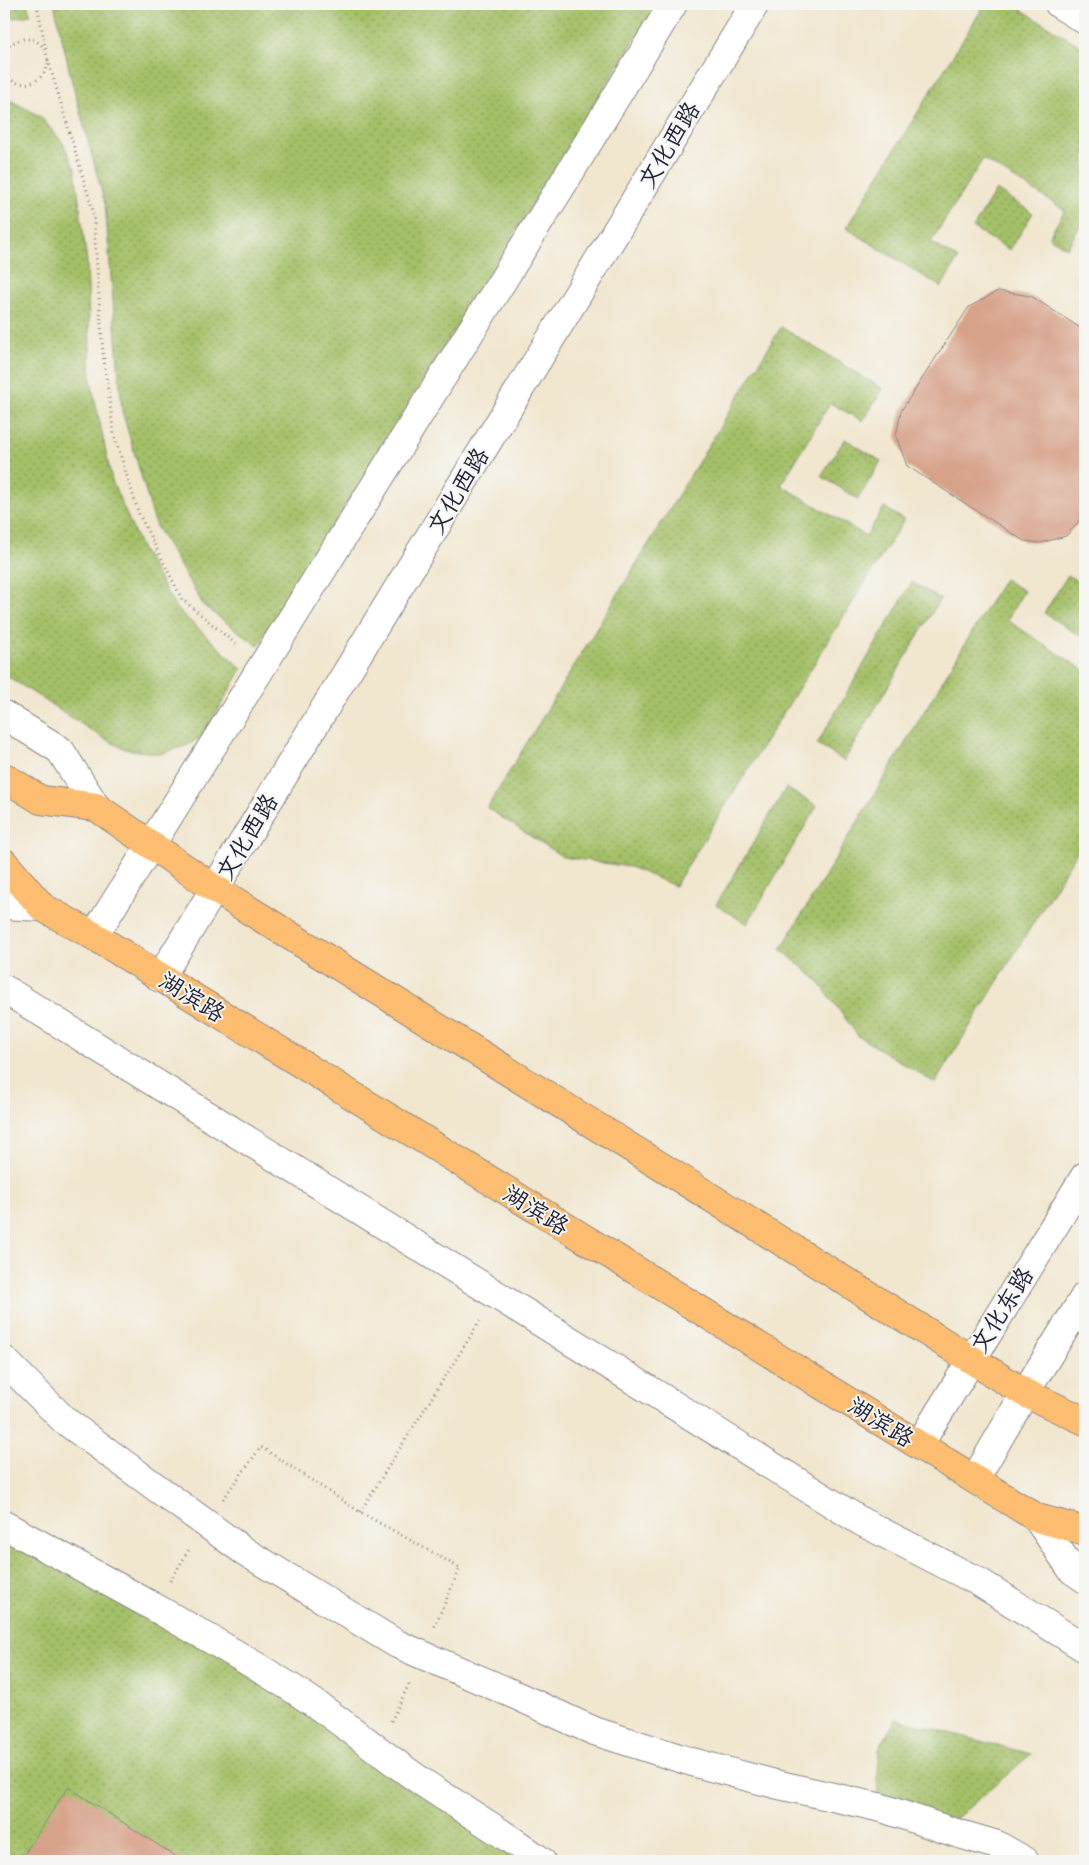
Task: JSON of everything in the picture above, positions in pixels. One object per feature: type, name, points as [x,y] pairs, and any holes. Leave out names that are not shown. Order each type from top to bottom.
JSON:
[{"type":"main road","points":[[4,777],[41,800],[96,807],[215,889],[1025,1394],[1085,1421]]},
{"type":"main road","name":"湖滨路","points":[[4,863],[42,907],[94,936],[1037,1518],[1085,1531]]},
{"type":"street","points":[[94,936],[673,4]]},
{"type":"street","name":"文化西路","points":[[160,978],[755,4]]},
{"type":"street","points":[[1059,4],[1085,20]]},
{"type":"street","points":[[4,715],[60,750],[96,807]]},
{"type":"street","points":[[4,905],[42,907]]},
{"type":"street","points":[[4,989],[862,1522],[979,1582],[1085,1648]]},
{"type":"street","name":"文化东路","points":[[919,1445],[1085,1176]]},
{"type":"street","points":[[975,1479],[1085,1296]]},
{"type":"street","points":[[4,1360],[64,1420],[244,1551],[397,1644],[594,1731],[692,1762],[775,1784],[882,1808],[997,1845],[1026,1861]]},
{"type":"street","points":[[1037,1518],[1072,1570],[1085,1579]]},
{"type":"street","points":[[4,1525],[120,1587],[290,1687],[421,1781],[542,1861]]},
{"type":"path","points":[[36,4],[46,53],[93,211],[103,353],[114,436],[139,514],[182,599],[262,666]]},
{"type":"path","points":[[4,54],[9,45],[22,38],[36,42],[46,53]]},
{"type":"path","points":[[4,69],[10,78],[16,82],[31,83],[38,80],[44,74],[48,60]]},
{"type":"path","points":[[360,1512],[497,1295]]},
{"type":"path","points":[[154,1607],[206,1523],[261,1447],[360,1512],[460,1568],[423,1656],[378,1749]]},
{"type":"green space","points":[[4,4],[27,4],[31,15],[8,19],[4,22]]},
{"type":"green space","points":[[54,4],[657,4],[258,646],[204,606],[156,526],[122,411],[105,204],[72,82]]},
{"type":"green space","points":[[985,4],[1012,4],[1085,49],[1085,218],[1067,248],[1049,237],[1065,210],[983,159],[931,242],[958,259],[941,287],[846,228]]},
{"type":"green space","points":[[4,97],[40,116],[63,143],[75,169],[87,262],[91,381],[112,481],[142,550],[176,608],[242,669],[203,736],[188,745],[160,754],[125,749],[103,738],[4,674]]},
{"type":"green space","points":[[996,190],[1033,213],[1010,250],[973,228]]},
{"type":"green space","points":[[781,327],[883,389],[863,421],[830,403],[781,485],[866,536],[884,507],[904,520],[675,886],[630,867],[563,857],[487,808]]},
{"type":"green space","points":[[845,439],[881,461],[858,499],[821,476]]},
{"type":"green space","points":[[1068,575],[1085,586],[1085,628],[1080,636],[1044,613]]},
{"type":"green space","points":[[1004,579],[1024,591],[1007,620],[1085,671],[1085,839],[935,1083],[858,1036],[818,981],[781,949]]},
{"type":"green space","points":[[912,582],[940,599],[844,761],[817,744]]},
{"type":"green space","points":[[786,788],[817,806],[747,924],[716,905]]},
{"type":"green space","points":[[4,1525],[120,1587],[541,1861],[4,1861]]},
{"type":"green space","points":[[896,1719],[1031,1754],[944,1829],[877,1807],[879,1749]]},
{"type":"building","points":[[998,291],[1031,296],[1085,331],[1085,511],[1066,536],[1040,543],[1024,541],[907,466],[896,436],[901,411],[969,307]]},
{"type":"building","points":[[68,1787],[183,1861],[20,1861]]}]
